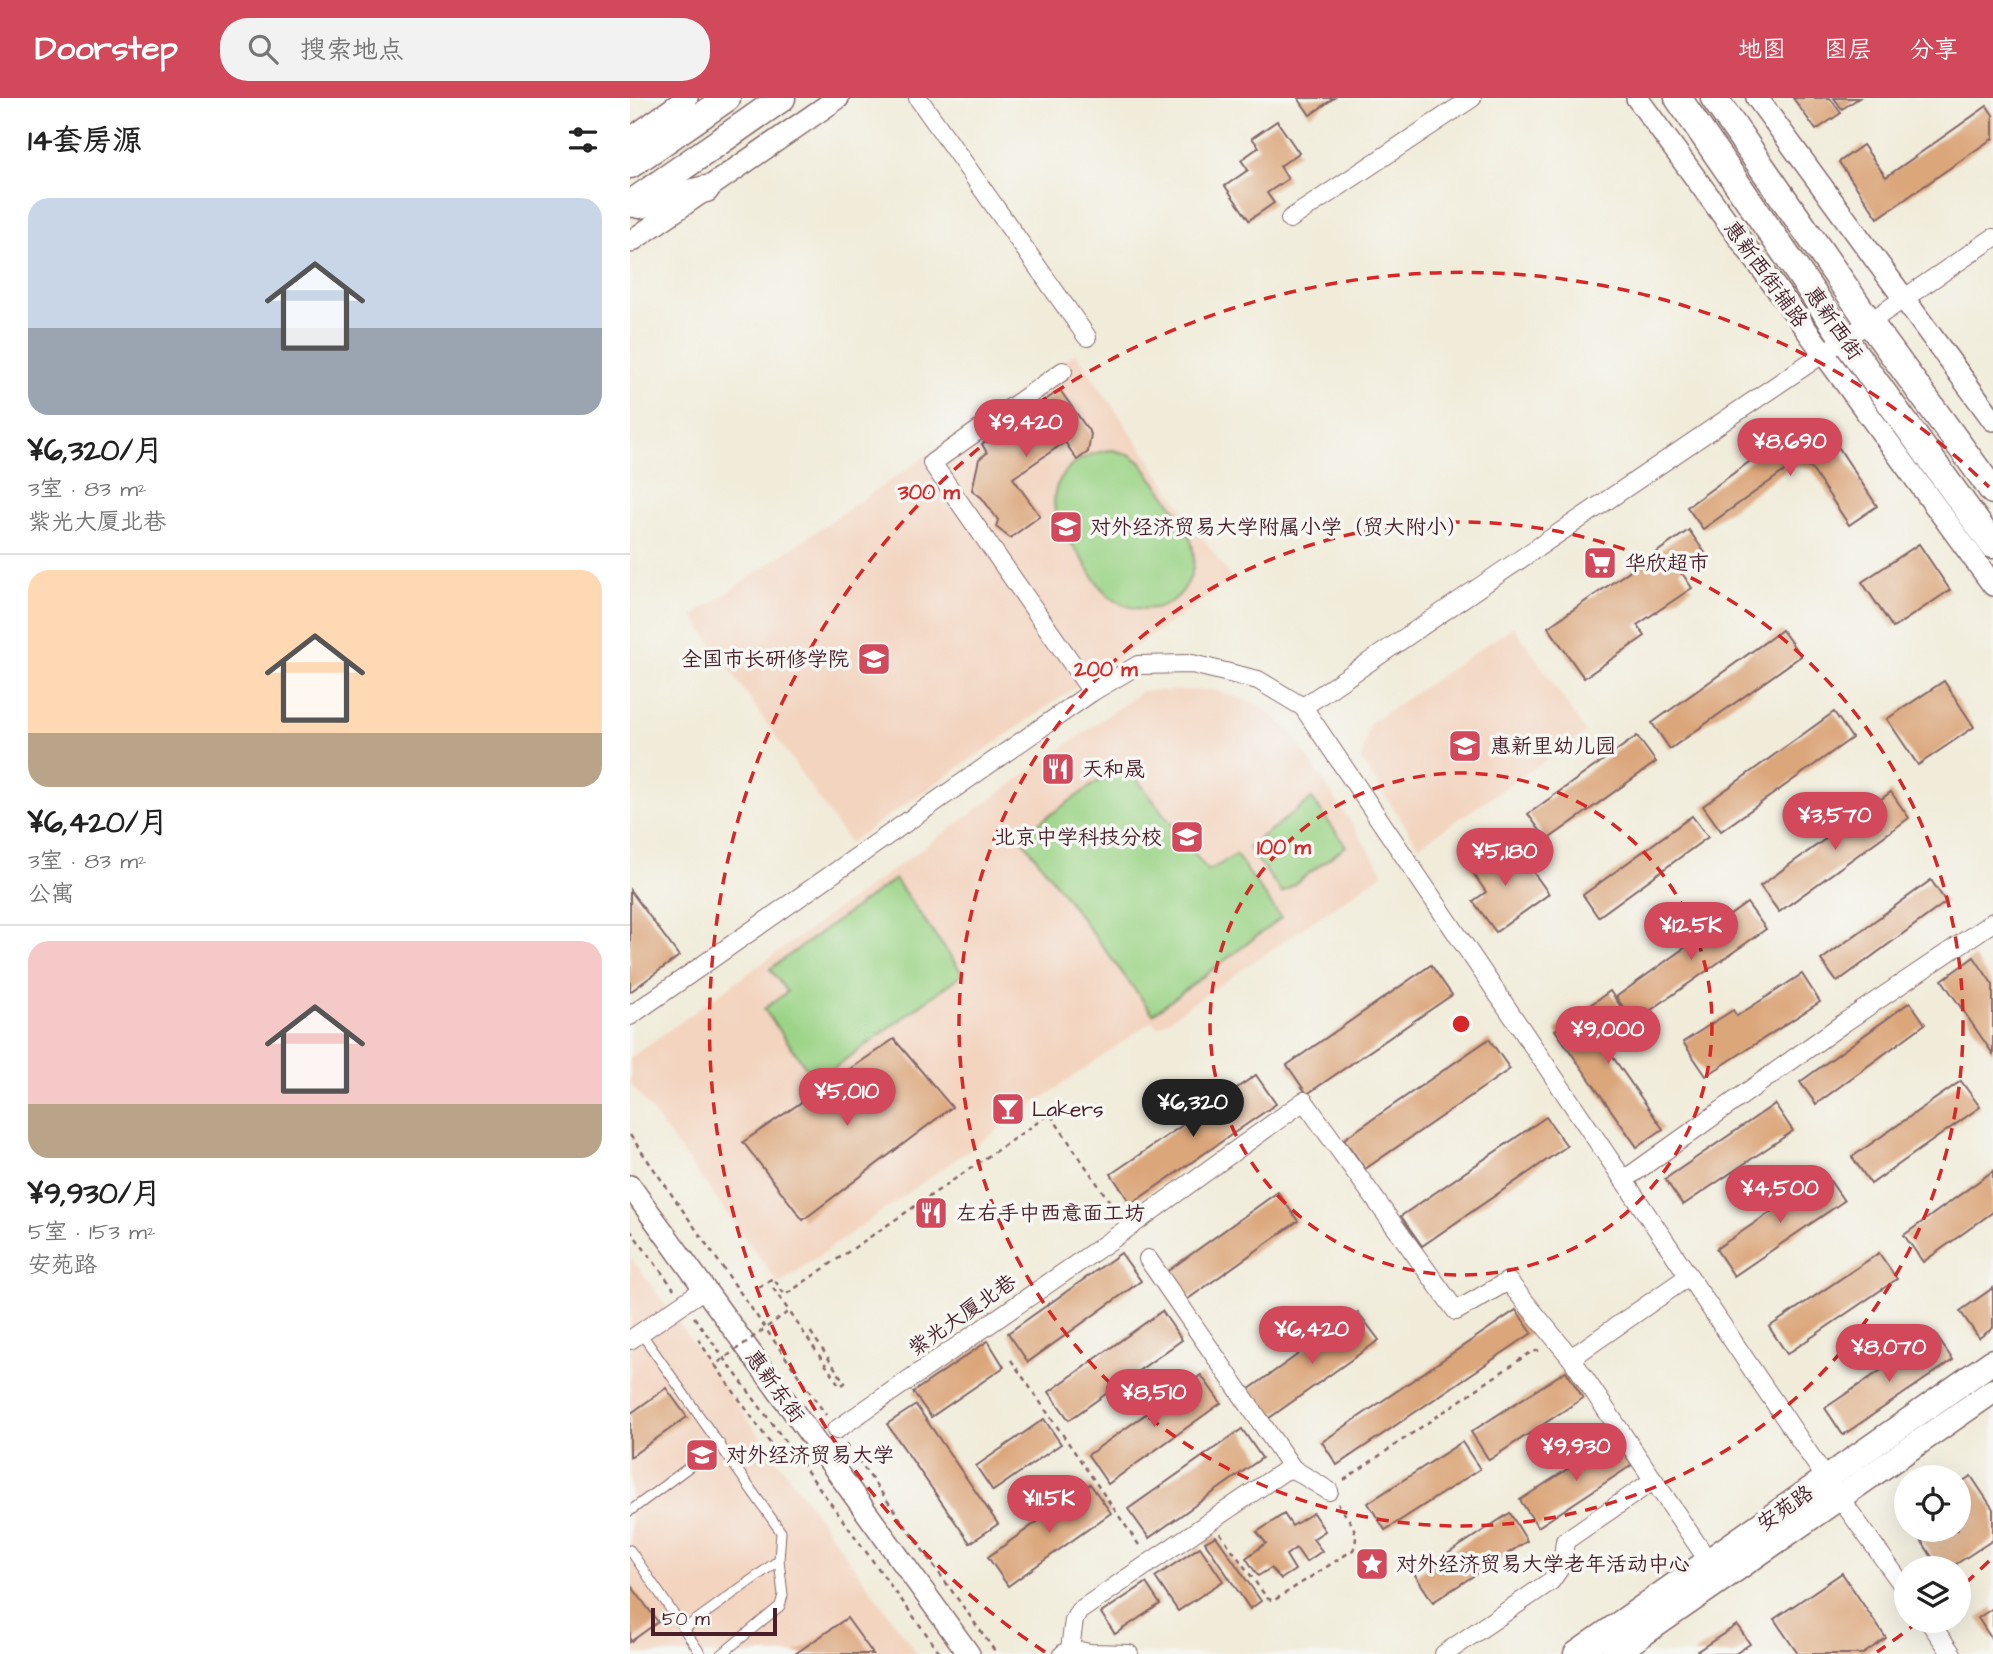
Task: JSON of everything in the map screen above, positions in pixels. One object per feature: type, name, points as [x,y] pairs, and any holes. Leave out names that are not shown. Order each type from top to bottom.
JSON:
[{"type":"main road","points":[[630,165],[727,98]]},
{"type":"main road","points":[[630,205],[782,98]]},
{"type":"main road","name":"惠新西街","points":[[1678,98],[1835,347],[1993,545]]},
{"type":"main road","name":"惠新西街","points":[[1714,98],[1870,323],[1993,491]]},
{"type":"main road","points":[[630,205],[706,189]]},
{"type":"main road","name":"安苑路","points":[[1614,1654],[1833,1488],[1993,1361]]},
{"type":"main road","name":"安苑路","points":[[1576,1654],[1709,1562],[1993,1391]]},
{"type":"street","points":[[630,139],[687,98]]},
{"type":"street","points":[[630,242],[838,98]]},
{"type":"street","points":[[918,98],[1087,337]]},
{"type":"street","points":[[1290,219],[1472,98]]},
{"type":"street","name":"惠新西街辅路","points":[[1637,98],[1835,347],[1993,585]]},
{"type":"street","points":[[1757,98],[1993,420]]},
{"type":"street","points":[[1303,707],[1993,238]]},
{"type":"street","points":[[1063,371],[932,463],[1091,692]]},
{"type":"street","points":[[630,1016],[1091,692],[1138,665],[1192,664],[1258,680],[1303,707],[1833,1488],[1894,1573]]},
{"type":"street","points":[[1624,1180],[1845,1022],[1993,922]]},
{"type":"street","name":"紫光大厦北巷","points":[[836,1430],[1121,1233],[1304,1101],[1456,1311],[1508,1280],[1571,1358]]},
{"type":"street","name":"惠新东街","points":[[630,1186],[969,1654]]},
{"type":"street","points":[[1147,1259],[1293,1469],[1329,1490]]},
{"type":"street","points":[[1689,1276],[1571,1358],[1709,1562]]},
{"type":"street","points":[[636,1337],[704,1289]]},
{"type":"street","points":[[1129,1654],[1067,1651],[1074,1620],[1079,1611],[1284,1471],[1293,1469]]},
{"type":"street","points":[[1444,1654],[1551,1581],[1562,1565],[1565,1541],[1654,1480]]},
{"type":"street","points":[[1937,1633],[1952,1654]]},
{"type":"lane","points":[[636,1337],[720,1444],[776,1522],[782,1541],[779,1560],[783,1595],[780,1606],[722,1654]]},
{"type":"lane","points":[[630,1511],[720,1444]]},
{"type":"lane","points":[[630,1550],[701,1654]]},
{"type":"lane","points":[[684,1629],[779,1560]]},
{"type":"path","points":[[760,1287],[773,1278],[785,1295],[1050,1114],[1121,1233]]},
{"type":"path","points":[[630,1135],[836,1430],[997,1654]]},
{"type":"path","points":[[630,1230],[941,1654]]},
{"type":"path","points":[[773,1288],[840,1386],[845,1383],[807,1328]]},
{"type":"path","points":[[715,1365],[789,1311]]},
{"type":"path","points":[[698,1339],[770,1443]]},
{"type":"path","points":[[1204,1525],[1219,1533],[1267,1598],[1279,1599],[1353,1550],[1358,1539],[1357,1532],[1329,1490],[1531,1352],[1559,1349],[1571,1358]]},
{"type":"path","points":[[1011,1360],[1151,1562]]},
{"type":"shaded area","points":[[1076,353],[1232,580],[849,843],[693,616]]},
{"type":"shaded area","name":"惠新里幼儿园","points":[[1514,626],[1586,733],[1419,846],[1361,760],[1370,723]]},
{"type":"shaded area","points":[[1213,690],[1258,704],[1291,732],[1384,873],[1158,1027],[1152,1021],[779,1284],[630,1082],[630,1058],[1142,691]]},
{"type":"shaded area","name":"对外经济贸易大学","points":[[630,1256],[917,1654],[630,1654]]},
{"type":"green space","points":[[1113,450],[1131,455],[1141,463],[1173,506],[1190,539],[1194,555],[1192,572],[1177,597],[1159,607],[1148,609],[1128,606],[1109,596],[1058,521],[1055,493],[1066,471],[1087,457]]},
{"type":"green space","points":[[1124,763],[1208,871],[1236,855],[1281,918],[1153,1014],[1020,836]]},
{"type":"green space","points":[[1312,799],[1346,846],[1282,893],[1248,847]]},
{"type":"green space","points":[[895,879],[963,974],[816,1081],[764,1009],[787,992],[770,969]]},
{"type":"building","points":[[1298,98],[1334,98],[1310,115]]},
{"type":"building","points":[[1793,98],[1830,98],[1841,113],[1816,130]]},
{"type":"building","points":[[1834,98],[1859,98],[1842,109]]},
{"type":"building","points":[[1987,106],[1993,115],[1993,138],[1878,218],[1839,162],[1863,145],[1886,177]]},
{"type":"building","points":[[1277,121],[1299,153],[1280,166],[1288,179],[1267,193],[1274,203],[1249,220],[1225,186],[1248,170],[1241,160],[1259,147],[1252,138]]},
{"type":"building","points":[[1060,390],[1091,434],[1088,452],[1077,460],[1065,442],[1013,478],[1040,516],[1010,538],[996,527],[998,520],[982,498],[972,490],[979,459],[987,453],[982,444]]},
{"type":"building","points":[[1789,433],[1833,439],[1877,506],[1849,525],[1811,468],[1793,465],[1703,529],[1687,507]]},
{"type":"building","points":[[1689,530],[1705,553],[1680,570],[1692,588],[1637,625],[1645,636],[1584,678],[1548,627]]},
{"type":"building","points":[[1919,544],[1950,590],[1893,628],[1862,582]]},
{"type":"building","points":[[1782,630],[1801,656],[1670,749],[1652,723]]},
{"type":"building","points":[[1944,681],[1974,727],[1918,765],[1887,719]]},
{"type":"building","points":[[1834,712],[1852,738],[1721,831],[1703,806]]},
{"type":"building","points":[[1637,736],[1656,762],[1547,840],[1528,814]]},
{"type":"building","points":[[1891,792],[1909,818],[1779,912],[1760,886]]},
{"type":"building","points":[[1692,816],[1708,837],[1598,917],[1583,895]]},
{"type":"building","points":[[1501,844],[1521,872],[1529,866],[1549,894],[1496,932],[1473,901],[1486,892],[1469,867]]},
{"type":"building","points":[[1931,880],[1946,902],[1837,982],[1821,960]]},
{"type":"building","points":[[630,890],[679,956],[630,992]]},
{"type":"building","points":[[1747,903],[1766,929],[1634,1022],[1616,997]]},
{"type":"building","points":[[1974,957],[1993,985],[1993,1054],[1942,980]]},
{"type":"building","points":[[1431,965],[1452,995],[1307,1094],[1287,1065]]},
{"type":"building","points":[[1802,974],[1820,1002],[1706,1076],[1683,1042],[1733,1010],[1737,1016]]},
{"type":"building","points":[[1610,991],[1630,1020],[1601,1040],[1663,1129],[1637,1147],[1555,1030]]},
{"type":"building","points":[[1910,1002],[1925,1024],[1816,1104],[1800,1082]]},
{"type":"building","points":[[894,1039],[952,1107],[803,1220],[743,1142]]},
{"type":"building","points":[[1489,1039],[1510,1069],[1365,1169],[1344,1139]]},
{"type":"building","points":[[1256,1075],[1276,1104],[1131,1204],[1111,1174]]},
{"type":"building","points":[[1961,1081],[1980,1107],[1871,1184],[1852,1157]]},
{"type":"building","points":[[1775,1104],[1793,1131],[1683,1205],[1665,1179]]},
{"type":"building","points":[[1546,1117],[1567,1146],[1422,1246],[1401,1216]]},
{"type":"building","points":[[1993,1171],[1993,1212],[1923,1262],[1904,1235]]},
{"type":"building","points":[[1826,1175],[1844,1201],[1734,1276],[1716,1249]]},
{"type":"building","points":[[1278,1192],[1298,1221],[1185,1301],[1165,1273]]},
{"type":"building","points":[[1121,1253],[1141,1281],[1028,1362],[1008,1333]]},
{"type":"building","points":[[1879,1253],[1897,1279],[1787,1354],[1769,1327]]},
{"type":"building","points":[[1993,1288],[1993,1328],[1979,1338],[1960,1311]]},
{"type":"building","points":[[1516,1310],[1532,1333],[1337,1465],[1322,1442]]},
{"type":"building","points":[[1162,1311],[1182,1340],[1069,1420],[1049,1392]]},
{"type":"building","points":[[1358,1312],[1379,1340],[1265,1421],[1245,1392]]},
{"type":"building","points":[[1935,1334],[1953,1360],[1843,1435],[1825,1408]]},
{"type":"building","points":[[988,1341],[1004,1367],[931,1417],[913,1392]]},
{"type":"building","points":[[1566,1371],[1583,1398],[1489,1460],[1471,1432]]},
{"type":"building","points":[[1201,1375],[1221,1403],[1108,1484],[1088,1455]]},
{"type":"building","points":[[666,1388],[687,1417],[630,1457],[630,1414]]},
{"type":"building","points":[[916,1405],[998,1524],[970,1543],[887,1424]]},
{"type":"building","points":[[1044,1419],[1061,1444],[993,1491],[976,1466]]},
{"type":"building","points":[[1242,1429],[1262,1458],[1149,1538],[1128,1509]]},
{"type":"building","points":[[1615,1438],[1632,1465],[1538,1527],[1520,1500]]},
{"type":"building","points":[[1462,1442],[1480,1469],[1385,1530],[1368,1503]]},
{"type":"building","points":[[1971,1476],[1993,1509],[1993,1540],[1968,1556],[1931,1556],[1922,1542],[1971,1542]]},
{"type":"building","points":[[1090,1484],[1111,1513],[1008,1586],[988,1557]]},
{"type":"building","points":[[1313,1513],[1325,1531],[1313,1539],[1322,1551],[1306,1562],[1296,1548],[1286,1555],[1295,1570],[1281,1579],[1271,1568],[1258,1576],[1246,1558],[1266,1543],[1257,1532],[1284,1514],[1292,1526]]},
{"type":"building","points":[[1510,1513],[1527,1541],[1433,1602],[1415,1575]]},
{"type":"building","points":[[1216,1536],[1261,1601],[1250,1609],[1205,1542]]},
{"type":"building","points":[[1200,1547],[1223,1581],[1178,1611],[1155,1577]]},
{"type":"building","points":[[1842,1573],[1886,1638],[1863,1654],[1798,1654],[1774,1619]]},
{"type":"building","points":[[1146,1583],[1160,1604],[1115,1634],[1101,1613]]},
{"type":"building","points":[[630,1584],[658,1622],[630,1642]]},
{"type":"building","points":[[1993,1608],[1993,1641],[1978,1618]]},
{"type":"building","points":[[847,1618],[873,1654],[795,1654]]},
{"type":"building","points":[[1737,1625],[1750,1644],[1735,1654],[1693,1654]]},
{"type":"place","name":"对外经济贸易大学附属小学（贸大附小）","points":[[1066,527]]},
{"type":"place","name":"华欣超市","points":[[1600,563]]},
{"type":"place","name":"全国市长研修学院","points":[[874,659]]},
{"type":"place","name":"惠新里幼儿园","points":[[1465,746]]},
{"type":"place","name":"天和晟","points":[[1058,769]]},
{"type":"place","name":"北京中学科技分校","points":[[1187,837]]},
{"type":"place","name":"Lakers","points":[[1008,1109]]},
{"type":"place","name":"左右手中西意面工坊","points":[[931,1213]]},
{"type":"place","name":"对外经济贸易大学","points":[[702,1455]]},
{"type":"place","name":"对外经济贸易大学老年活动中心","points":[[1372,1564]]}]
